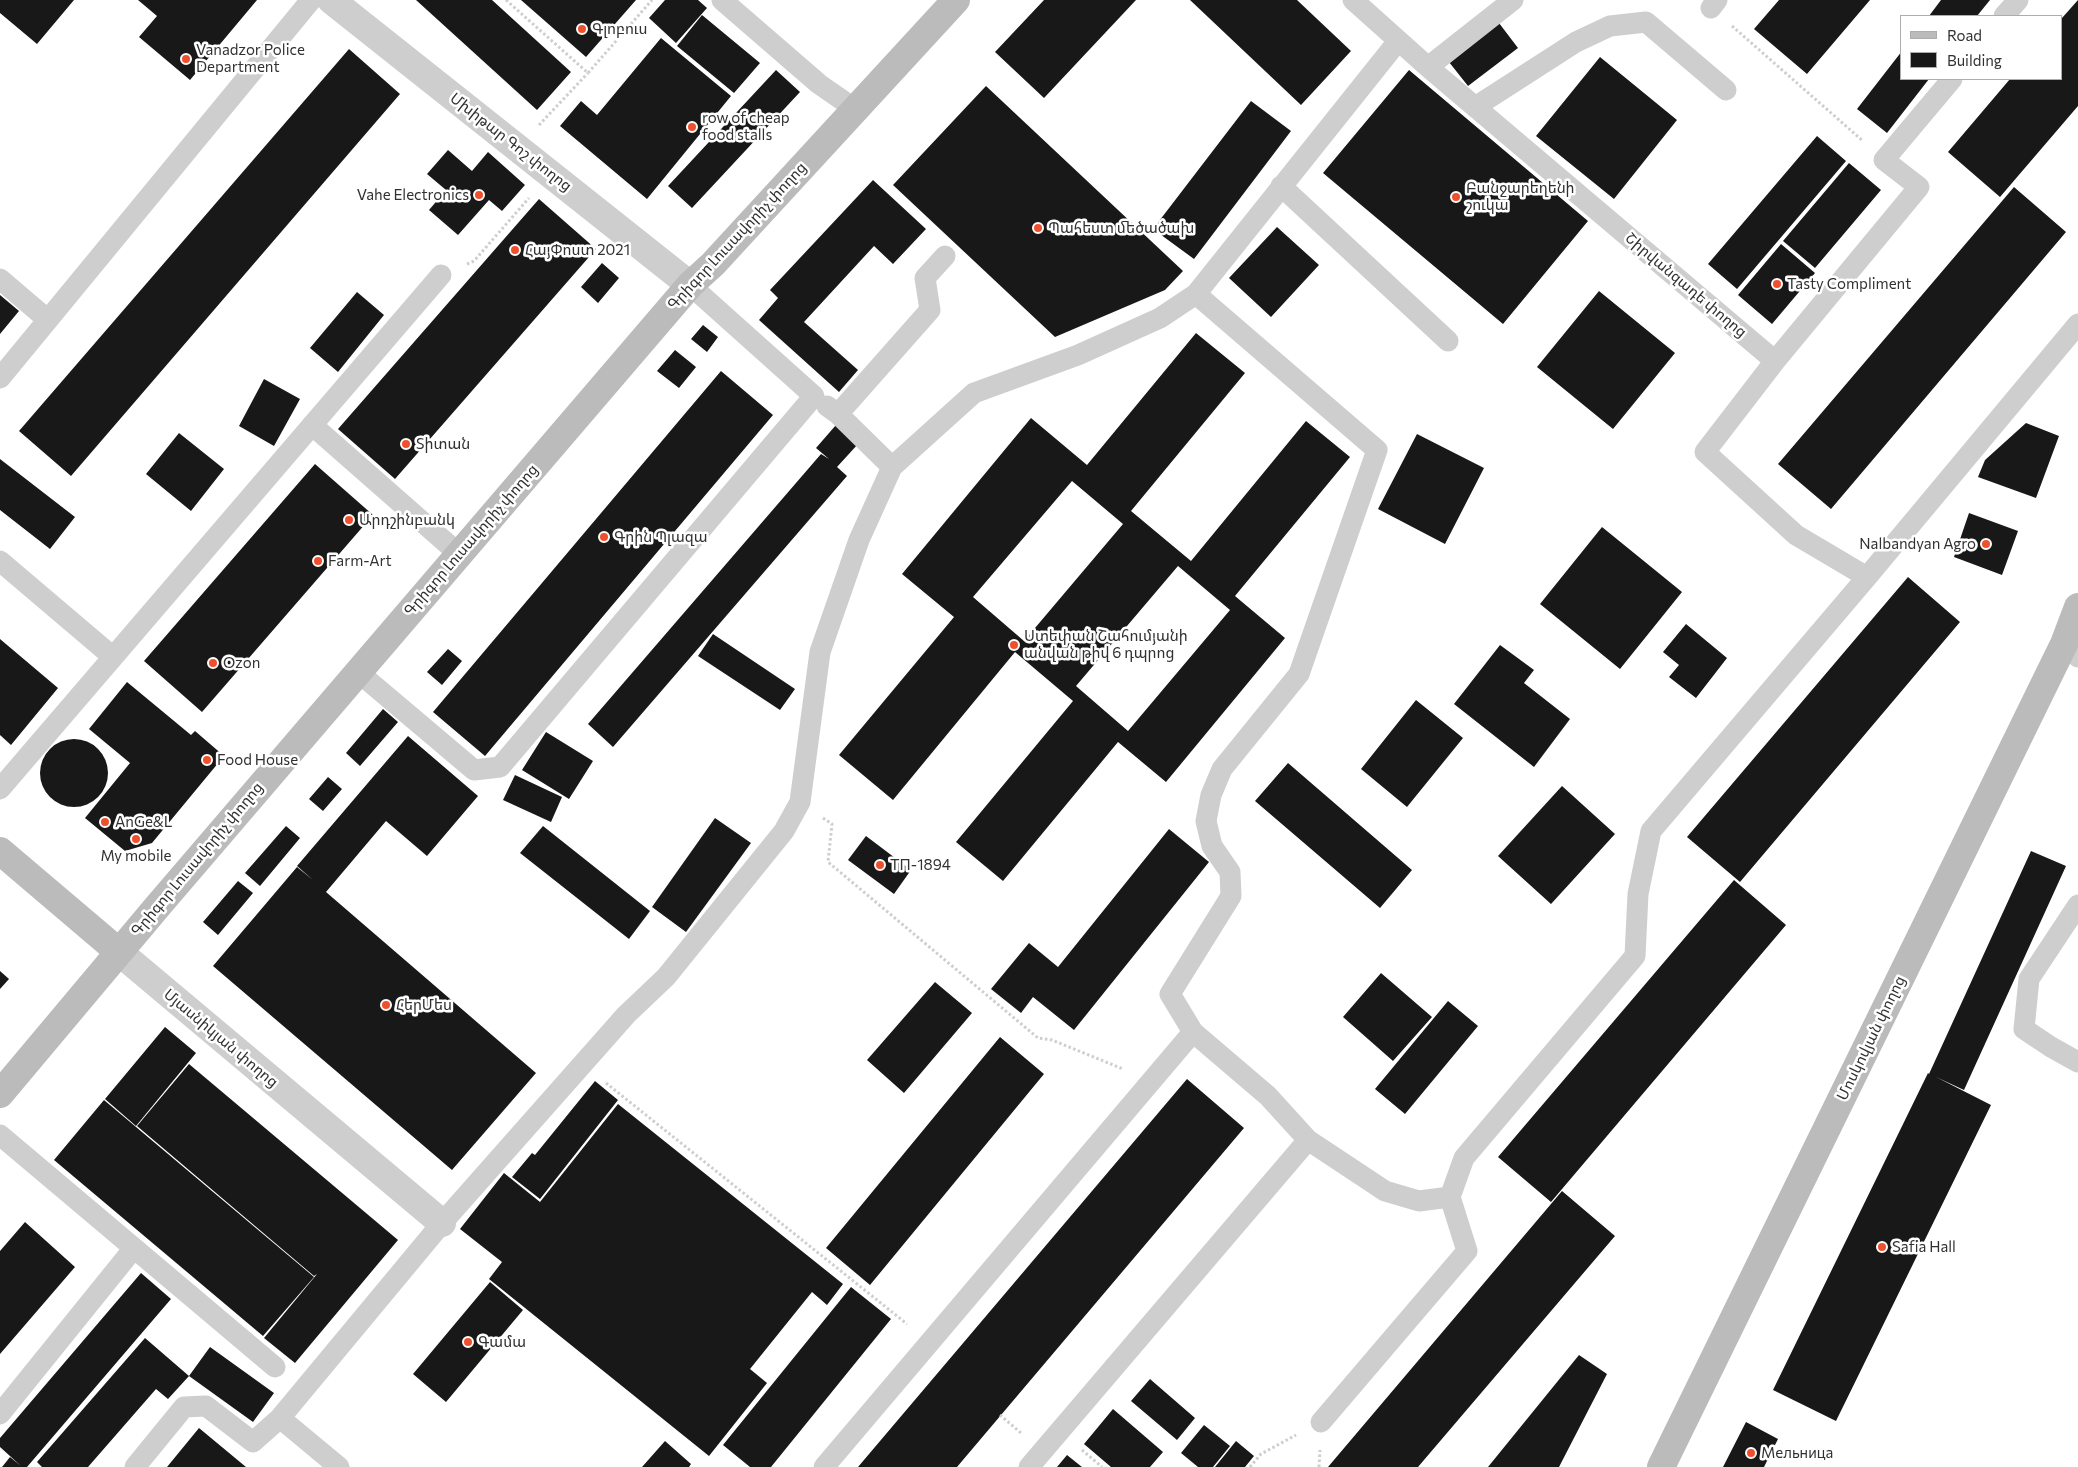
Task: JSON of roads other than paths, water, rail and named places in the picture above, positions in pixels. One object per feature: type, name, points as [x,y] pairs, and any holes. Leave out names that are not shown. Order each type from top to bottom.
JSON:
[{"type":"street","name":"Մխիթար Գոշ փողոց","points":[[331,0],[690,284]]},
{"type":"street","name":"Գրիգոր Լուսավորիչ փողոց","points":[[0,1094],[690,284],[712,264],[956,0]]},
{"type":"street","name":"Մոսկովյան փողոց","points":[[1661,1467],[2071,651],[2078,607]]},
{"type":"street","name":"Մյասնիկյան փողոց","points":[[0,851],[442,1223]]},
{"type":"lane","points":[[0,378],[311,0]]},
{"type":"lane","points":[[722,0],[819,84],[854,109]]},
{"type":"lane","name":"Շիրվանզադե փողոց","points":[[1352,0],[1428,67],[1775,361]]},
{"type":"lane","points":[[1428,67],[1513,0]]},
{"type":"lane","points":[[2005,15],[2018,0]]},
{"type":"lane","points":[[1475,107],[1576,42],[1610,26],[1646,22],[1726,90]]},
{"type":"lane","points":[[135,1467],[184,1406],[206,1406],[253,1442],[280,1418],[442,1223],[626,1014],[666,977],[784,831],[800,802],[820,652],[859,540],[892,468],[974,393],[1087,351],[1160,318],[1196,294],[1398,41]]},
{"type":"lane","points":[[1867,577],[1796,535],[1705,452],[1775,361],[1919,187],[1884,160],[1951,80]]},
{"type":"lane","points":[[1282,186],[1448,341]]},
{"type":"lane","points":[[838,414],[930,310],[925,278],[944,256]]},
{"type":"lane","points":[[0,789],[441,275]]},
{"type":"lane","points":[[0,279],[48,320]]},
{"type":"lane","points":[[690,284],[814,396],[838,414],[892,468]]},
{"type":"lane","points":[[1196,294],[1377,450],[1299,674],[1222,769],[1211,795],[1206,821],[1212,846],[1230,872],[1231,896],[1170,994],[1193,1032],[1268,1096],[1308,1140],[1385,1191],[1419,1201],[1450,1197]]},
{"type":"lane","points":[[1321,1422],[1466,1251],[1450,1197],[1464,1158],[1635,956],[1638,894],[1651,831],[1867,577],[2078,324]]},
{"type":"lane","points":[[358,672],[474,770],[500,767],[814,396]]},
{"type":"lane","points":[[312,425],[459,554]]},
{"type":"lane","points":[[0,561],[113,657]]},
{"type":"lane","points":[[2078,905],[2029,979],[2024,1029],[2078,1062]]},
{"type":"lane","points":[[824,1467],[1193,1032]]},
{"type":"lane","points":[[0,1135],[276,1367]]},
{"type":"lane","points":[[1028,1467],[1308,1140]]},
{"type":"lane","points":[[0,1414],[134,1248]]},
{"type":"lane","points":[[280,1418],[339,1467]]},
{"type":"place","name":"Գլոբուս","points":[[582,29]]},
{"type":"place","name":"Vanadzor Police Department","points":[[186,59]]},
{"type":"place","name":"row of cheap food stalls","points":[[692,127]]},
{"type":"place","name":"Vahe Electronics","points":[[479,195]]},
{"type":"place","name":"Բանջարեղենի շուկա","points":[[1456,197]]},
{"type":"place","name":"Պահեստ մեծածախ","points":[[1038,228]]},
{"type":"place","name":"ՀայՓոստ 2021","points":[[515,250]]},
{"type":"place","name":"Tasty Compliment","points":[[1777,284]]},
{"type":"place","name":"Տիտան","points":[[406,444]]},
{"type":"place","name":"Արդշինբանկ","points":[[349,520]]},
{"type":"place","name":"Գրին Պլազա","points":[[604,537]]},
{"type":"place","name":"Nalbandyan Agro","points":[[1986,544]]},
{"type":"place","name":"Farm-Art","points":[[318,561]]},
{"type":"place","name":"Ստեփան Շահումյանի անվան թիվ 6 դպրոց","points":[[1014,645]]},
{"type":"place","name":"Ozon","points":[[213,663]]},
{"type":"place","name":"Food House","points":[[207,760]]},
{"type":"place","name":"AnGe&L","points":[[105,822]]},
{"type":"place","name":"My mobile","points":[[136,839]]},
{"type":"place","name":"ТП-1894","points":[[880,865]]},
{"type":"place","name":"ՀերՄես","points":[[386,1005]]},
{"type":"place","name":"Safia Hall","points":[[1882,1247]]},
{"type":"place","name":"Գամա","points":[[468,1342]]},
{"type":"place","name":"Мельница","points":[[1751,1453]]}]
